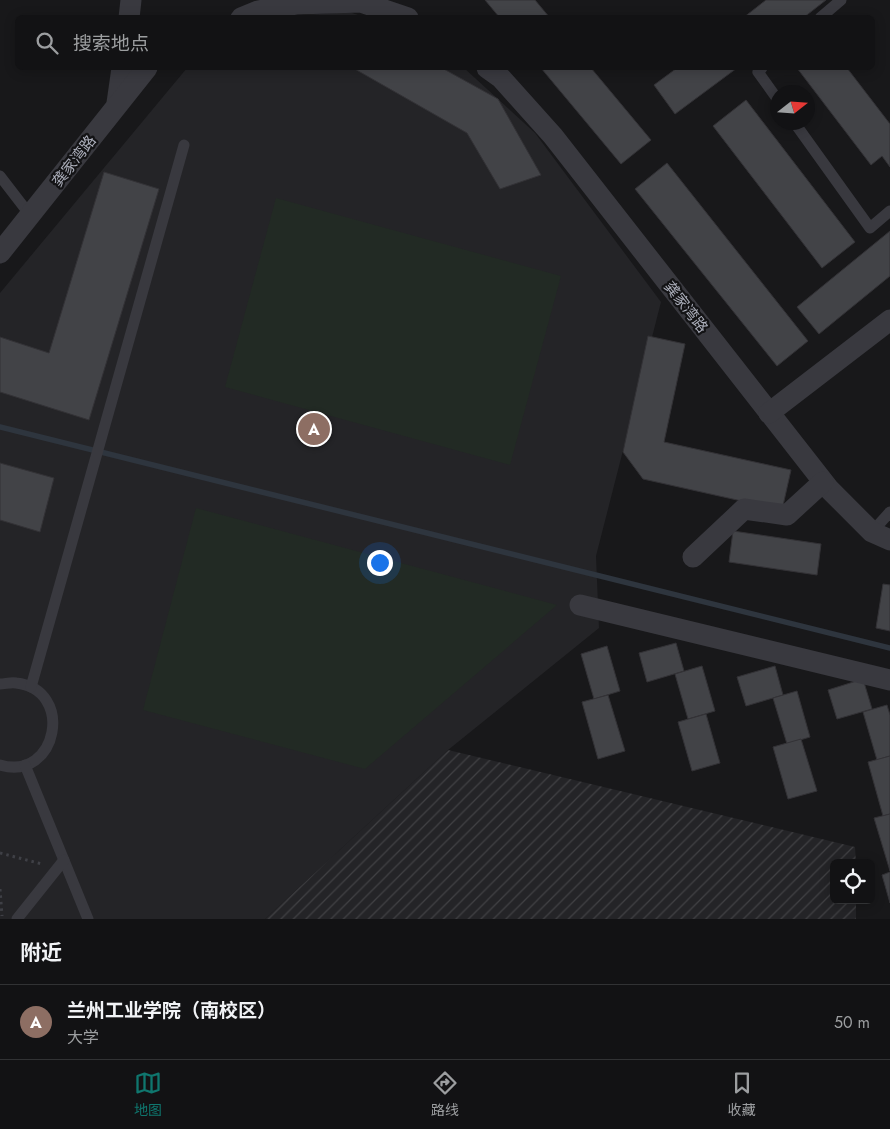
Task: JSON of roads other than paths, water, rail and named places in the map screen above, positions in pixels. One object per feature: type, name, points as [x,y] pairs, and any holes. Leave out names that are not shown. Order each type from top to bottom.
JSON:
[{"type":"street","points":[[129,15],[131,0]]},
{"type":"street","points":[[248,15],[258,11],[297,4],[361,2],[386,5],[403,15]]},
{"type":"street","points":[[116,106],[122,70]]},
{"type":"street","name":"龚家湾路","points":[[0,253],[145,70]]},
{"type":"street","name":"龚家湾路","points":[[490,70],[501,78],[552,136],[823,482],[881,536]]},
{"type":"street","points":[[769,414],[890,320]]},
{"type":"street","points":[[693,557],[744,509],[787,515],[823,482]]},
{"type":"street","points":[[580,605],[890,680]]},
{"type":"lane","points":[[824,15],[841,0]]},
{"type":"lane","points":[[760,70],[758,72],[770,89]]},
{"type":"lane","points":[[800,130],[870,228],[890,211]]},
{"type":"lane","points":[[31,687],[184,145]]},
{"type":"lane","points":[[0,176],[30,215]]},
{"type":"lane","points":[[881,536],[890,512]]},
{"type":"lane","points":[[0,684],[15,683],[31,687],[44,697],[52,712],[54,728],[49,744],[39,757],[25,765],[8,767],[0,764]]},
{"type":"lane","points":[[25,765],[60,864],[88,919]]},
{"type":"lane","points":[[17,919],[60,864]]},
{"type":"waterway","points":[[0,427],[890,648]]},
{"type":"place","name":"兰州工业学院（南校区）","points":[[314,429]]}]
